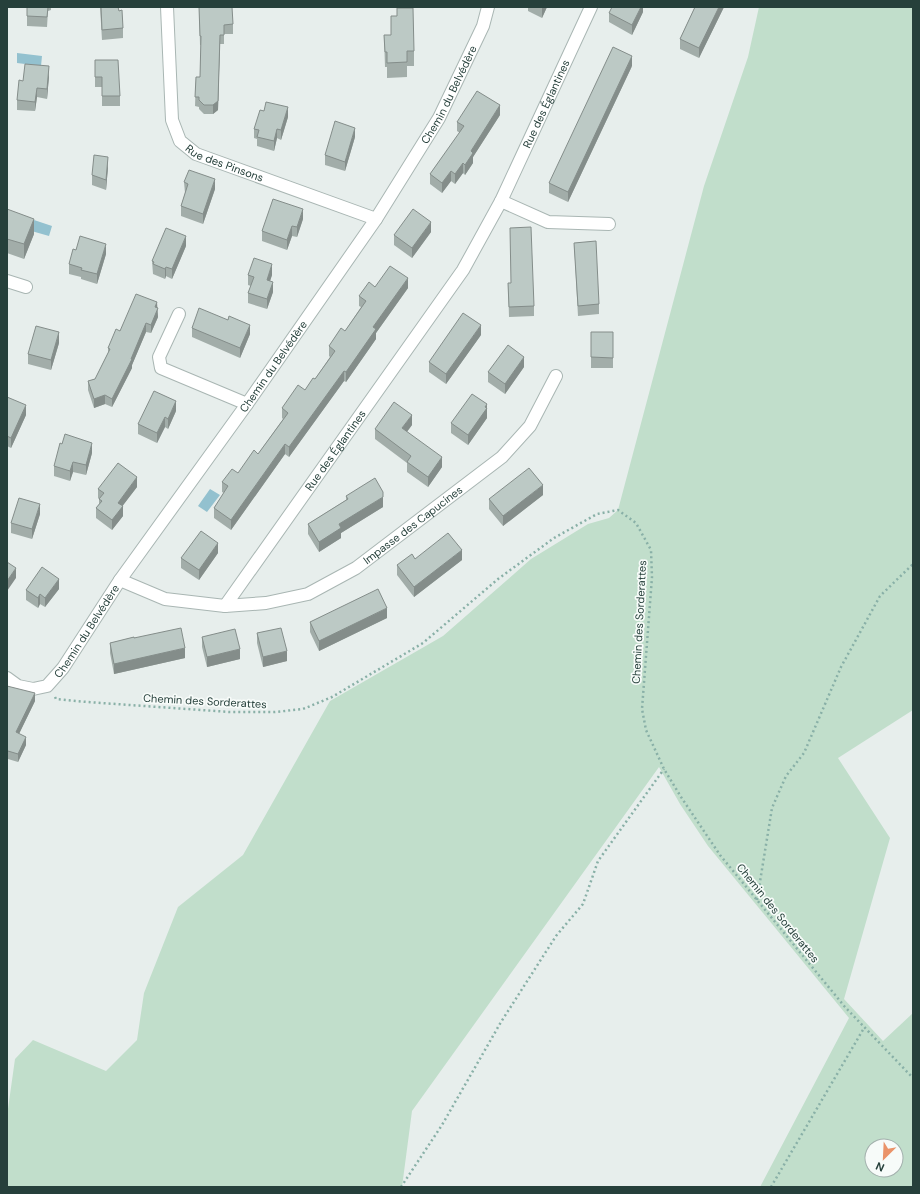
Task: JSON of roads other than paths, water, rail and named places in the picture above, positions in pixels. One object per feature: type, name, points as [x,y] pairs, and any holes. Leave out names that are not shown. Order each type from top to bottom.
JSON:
[{"type":"street","name":"Rue des Pinsons","points":[[167,7],[172,120],[180,141],[196,154],[376,219]]},
{"type":"street","name":"Chemin du Belvédère","points":[[7,678],[18,686],[33,688],[47,686],[63,668],[120,580],[247,404],[376,219],[439,118],[483,26],[488,7]]},
{"type":"street","name":"Rue des Églantines","points":[[224,606],[463,270],[501,201],[590,7]]},
{"type":"street","points":[[501,201],[548,222],[610,224]]},
{"type":"street","points":[[7,281],[26,287]]},
{"type":"street","points":[[179,314],[159,357],[161,368],[247,404]]},
{"type":"street","name":"Impasse des Capucines","points":[[224,606],[266,603],[308,594],[356,568],[502,457],[530,426],[556,376]]},
{"type":"street","points":[[120,580],[165,599],[224,606]]},
{"type":"water","points":[[17,53],[42,56],[41,66],[17,63]]},
{"type":"water","points":[[31,219],[52,226],[49,236],[28,230]]},
{"type":"water","points":[[210,489],[220,495],[207,512],[198,506]]}]
